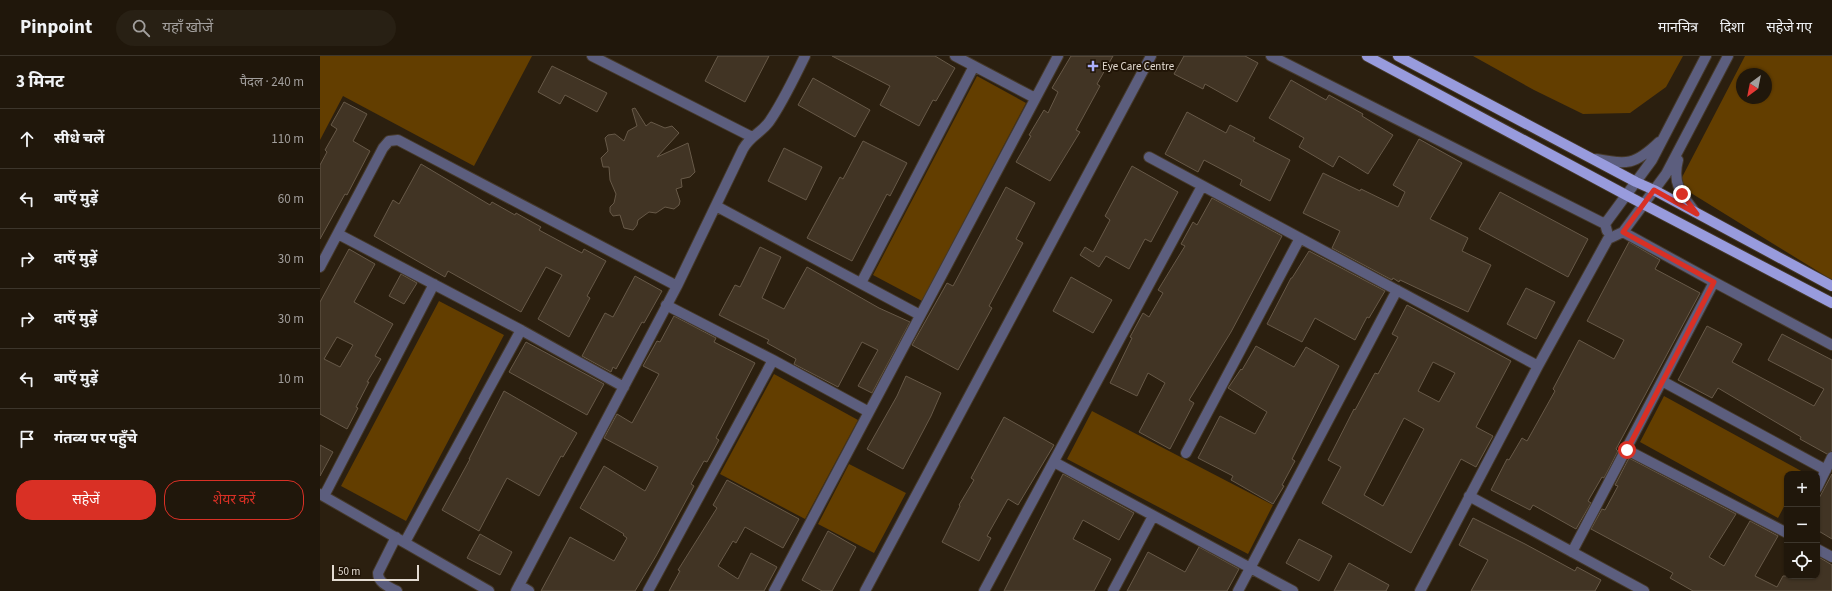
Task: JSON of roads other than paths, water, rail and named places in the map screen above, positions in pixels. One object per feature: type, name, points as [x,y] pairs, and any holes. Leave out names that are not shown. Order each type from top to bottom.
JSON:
[{"type":"main road","points":[[1367,56],[1626,195],[1832,302]]},
{"type":"main road","points":[[1398,56],[1636,182],[1654,190],[1832,286]]},
{"type":"street","points":[[592,56],[752,137]]},
{"type":"street","points":[[529,591],[518,588],[677,286],[743,149],[752,137],[766,125],[776,112],[805,56]]},
{"type":"street","points":[[955,56],[1036,98]]},
{"type":"street","points":[[774,591],[1058,56]]},
{"type":"street","points":[[865,591],[1150,56]]},
{"type":"street","points":[[1270,56],[1605,224]]},
{"type":"street","points":[[1608,238],[1605,224],[1652,160],[1706,56]]},
{"type":"street","points":[[1420,591],[1538,366],[1608,238],[1623,232],[1666,174],[1728,56]]},
{"type":"street","points":[[861,284],[974,66]]},
{"type":"street","points":[[1592,158],[1618,163],[1629,162],[1639,159],[1664,137]]},
{"type":"street","points":[[320,267],[383,148],[390,141],[398,140],[677,286]]},
{"type":"street","points":[[1682,144],[1675,174],[1677,184],[1685,199],[1697,214]]},
{"type":"street","points":[[1149,157],[1538,366]]},
{"type":"street","points":[[984,591],[1202,186]]},
{"type":"street","points":[[716,206],[920,315]]},
{"type":"street","points":[[1623,232],[1832,345]]},
{"type":"street","points":[[338,234],[521,330],[624,387]]},
{"type":"street","points":[[1186,453],[1300,238]]},
{"type":"street","points":[[1572,552],[1714,282]]},
{"type":"street","points":[[434,284],[322,495],[489,591]]},
{"type":"street","points":[[1238,591],[1397,290]]},
{"type":"street","points":[[666,305],[773,360],[869,412]]},
{"type":"street","points":[[397,591],[382,583],[378,578],[378,573],[401,540],[521,330]]},
{"type":"street","points":[[648,591],[773,360]]},
{"type":"street","points":[[1662,381],[1826,470]]},
{"type":"street","points":[[1627,450],[1784,531]]},
{"type":"street","points":[[1820,482],[1832,457]]},
{"type":"street","points":[[1054,462],[1293,591]]},
{"type":"street","points":[[1469,496],[1644,591]]},
{"type":"street","points":[[1112,591],[1154,516]]},
{"type":"street","points":[[1820,551],[1832,557]]},
{"type":"place","name":"Eye Care Centre","points":[[1093,66]]}]
